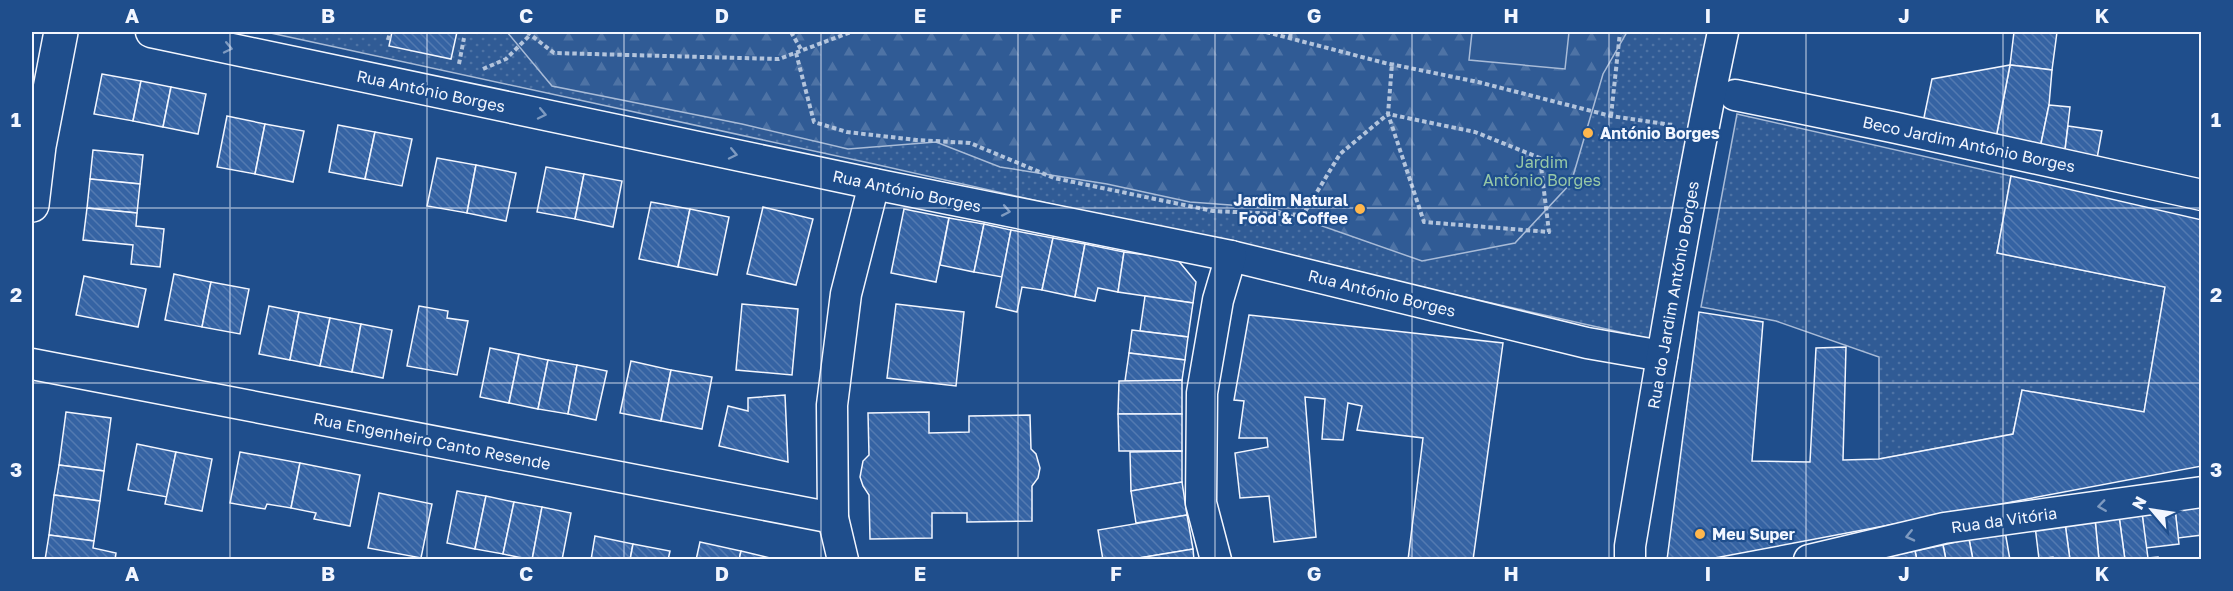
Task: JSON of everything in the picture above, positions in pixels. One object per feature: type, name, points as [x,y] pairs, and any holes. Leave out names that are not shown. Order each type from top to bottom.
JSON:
[{"type":"main road","points":[[32,205],[39,146],[61,32]]},
{"type":"street","name":"Rua António Borges","points":[[151,32],[874,184],[1231,256],[1587,343],[1662,356]]},
{"type":"street","name":"Rua do Jardim António Borges","points":[[1630,560],[1630,546],[1662,356],[1702,130],[1723,32]]},
{"type":"street","name":"Beco Jardim António Borges","points":[[1735,95],[2202,195]]},
{"type":"street","points":[[843,560],[833,518],[832,405],[844,305],[874,184]]},
{"type":"street","points":[[1216,560],[1201,503],[1202,393],[1218,300],[1231,256]]},
{"type":"street","name":"Rua Engenheiro Canto Resende","points":[[32,364],[833,518]]},
{"type":"street","name":"Rua da Vitória","points":[[1809,560],[1944,528],[2202,492]]},
{"type":"path","points":[[388,40],[390,32]]},
{"type":"path","points":[[791,32],[802,51]]},
{"type":"path","points":[[477,71],[506,59],[528,33],[554,53],[779,59],[851,32]]},
{"type":"path","points":[[1266,32],[1611,116],[1702,130]]},
{"type":"path","points":[[1290,38],[1291,32]]},
{"type":"path","points":[[1611,116],[1620,32]]},
{"type":"path","points":[[463,70],[459,66],[464,38]]},
{"type":"path","points":[[796,53],[814,122],[847,132],[916,140],[970,142],[1054,178],[1213,211],[1303,214],[1340,154],[1388,114]]},
{"type":"path","points":[[1388,114],[1475,132],[1540,159],[1549,232],[1424,222],[1388,114],[1392,64]]},
{"type":"green space","name":"Jardim António Borges","points":[[266,32],[1714,32],[1651,339],[874,164]]},
{"type":"green space","name":"Jardim António Borges","points":[[507,32],[1627,32],[1603,74],[1571,183],[1515,243],[1422,261],[1271,208],[1190,202],[1107,184],[1000,167],[936,142],[848,149],[742,124],[552,86]]},
{"type":"green space","points":[[1737,114],[2011,176],[1997,253],[2165,287],[2144,412],[2022,390],[2013,434],[1879,459],[1879,357],[1776,321],[1701,307]]},
{"type":"shaded area","points":[[1472,32],[1569,32],[1565,69],[1469,60]]},
{"type":"building","points":[[392,32],[457,32],[451,59],[389,46]]},
{"type":"building","points":[[2014,32],[2057,32],[2052,70],[2010,65]]},
{"type":"building","points":[[2010,65],[2052,70],[2049,105],[2039,153],[1995,143]]},
{"type":"building","points":[[2010,65],[1995,143],[1922,127],[1932,79]]},
{"type":"building","points":[[102,74],[141,81],[133,121],[94,114]]},
{"type":"building","points":[[141,81],[171,87],[163,127],[133,121]]},
{"type":"building","points":[[171,87],[206,94],[198,134],[163,127]]},
{"type":"building","points":[[2049,105],[2070,107],[2064,158],[2039,153]]},
{"type":"building","points":[[227,116],[265,124],[255,174],[217,167]]},
{"type":"building","points":[[265,124],[304,131],[293,182],[255,174]]},
{"type":"building","points":[[338,125],[375,132],[365,179],[329,172]]},
{"type":"building","points":[[2068,126],[2102,131],[2096,164],[2064,158]]},
{"type":"building","points":[[375,132],[412,139],[402,186],[365,179]]},
{"type":"building","points":[[93,150],[143,155],[140,184],[90,179]]},
{"type":"building","points":[[437,158],[476,165],[467,213],[427,206]]},
{"type":"building","points":[[476,165],[516,173],[506,221],[467,213]]},
{"type":"building","points":[[546,167],[584,174],[575,219],[537,212]]},
{"type":"building","points":[[584,174],[622,181],[613,227],[575,219]]},
{"type":"building","points":[[2011,176],[2202,220],[2202,466],[1704,560],[1667,560],[1699,312],[1763,322],[1752,461],[1810,462],[1816,348],[1846,347],[1843,460],[1879,459],[2013,434],[2022,390],[2144,412],[2165,287],[1997,253]]},
{"type":"building","points":[[90,179],[140,184],[137,213],[87,208]]},
{"type":"building","points":[[651,202],[690,209],[678,267],[639,259]]},
{"type":"building","points":[[763,207],[813,219],[796,285],[747,274]]},
{"type":"building","points":[[87,208],[137,213],[136,226],[164,229],[160,267],[131,264],[133,245],[83,240]]},
{"type":"building","points":[[690,209],[729,217],[717,275],[678,267]]},
{"type":"building","points":[[904,209],[949,218],[936,282],[891,273]]},
{"type":"building","points":[[949,218],[984,224],[974,272],[940,265]]},
{"type":"building","points":[[984,224],[1011,230],[1002,277],[974,272]]},
{"type":"building","points":[[1011,230],[1053,238],[1042,290],[1022,287],[1017,312],[996,307]]},
{"type":"building","points":[[1053,238],[1085,244],[1075,297],[1042,290]]},
{"type":"building","points":[[1085,244],[1124,252],[1118,292],[1098,288],[1095,301],[1075,297]]},
{"type":"building","points":[[1124,252],[1177,259],[1196,282],[1193,303],[1118,292]]},
{"type":"building","points":[[174,274],[211,282],[202,327],[165,320]]},
{"type":"building","points":[[84,276],[146,289],[138,327],[76,315]]},
{"type":"building","points":[[211,282],[249,289],[240,334],[202,327]]},
{"type":"building","points":[[1145,296],[1193,303],[1188,337],[1140,331]]},
{"type":"building","points":[[742,304],[798,309],[792,375],[736,370]]},
{"type":"building","points":[[896,304],[964,312],[956,386],[887,378]]},
{"type":"building","points":[[269,306],[299,312],[290,360],[259,354]]},
{"type":"building","points":[[419,306],[448,311],[447,318],[468,321],[457,375],[407,366]]},
{"type":"building","points":[[299,312],[330,318],[320,366],[290,360]]},
{"type":"building","points":[[1249,315],[1503,343],[1473,560],[1408,560],[1423,438],[1357,430],[1362,406],[1348,403],[1343,440],[1322,439],[1325,399],[1305,397],[1316,537],[1274,542],[1269,496],[1240,498],[1235,453],[1268,447],[1267,438],[1239,438],[1244,401],[1234,400]]},
{"type":"building","points":[[330,318],[361,324],[352,372],[320,366]]},
{"type":"building","points":[[361,324],[392,330],[383,378],[352,372]]},
{"type":"building","points":[[1132,330],[1188,337],[1185,360],[1129,353]]},
{"type":"building","points":[[490,348],[519,354],[509,403],[480,397]]},
{"type":"building","points":[[1129,353],[1185,360],[1182,380],[1125,381]]},
{"type":"building","points":[[519,354],[548,360],[538,409],[509,403]]},
{"type":"building","points":[[548,360],[577,365],[568,414],[538,409]]},
{"type":"building","points":[[631,361],[671,370],[661,421],[620,413]]},
{"type":"building","points":[[577,365],[607,371],[596,420],[568,414]]},
{"type":"building","points":[[671,370],[712,377],[702,429],[661,421]]},
{"type":"building","points":[[1182,380],[1182,414],[1118,414],[1119,381]]},
{"type":"building","points":[[785,395],[788,462],[719,446],[728,406],[748,411],[748,398]]},
{"type":"building","points":[[66,412],[111,418],[104,471],[59,465]]},
{"type":"building","points":[[929,412],[929,433],[969,432],[969,416],[1030,415],[1031,449],[1036,454],[1040,468],[1038,478],[1032,486],[1032,521],[967,522],[967,513],[932,513],[932,538],[870,539],[869,495],[860,477],[863,461],[869,455],[868,413]]},
{"type":"building","points":[[1118,414],[1182,414],[1182,451],[1119,451]]},
{"type":"building","points":[[137,444],[176,452],[167,497],[128,490]]},
{"type":"building","points":[[1182,451],[1182,482],[1131,491],[1130,452]]},
{"type":"building","points":[[176,452],[212,459],[202,511],[165,504]]},
{"type":"building","points":[[240,452],[300,463],[291,508],[267,504],[265,509],[230,503]]},
{"type":"building","points":[[300,463],[360,475],[350,526],[314,519],[316,513],[291,508]]},
{"type":"building","points":[[59,465],[104,471],[100,501],[54,495]]},
{"type":"building","points":[[1182,482],[1187,515],[1136,523],[1131,491]]},
{"type":"building","points":[[457,491],[486,496],[475,549],[447,543]]},
{"type":"building","points":[[379,493],[432,504],[421,558],[368,548]]},
{"type":"building","points":[[54,495],[100,501],[94,541],[49,535]]},
{"type":"building","points":[[486,496],[514,502],[503,554],[475,549]]},
{"type":"building","points":[[514,502],[542,507],[532,560],[503,554]]},
{"type":"building","points":[[2202,506],[2202,535],[2178,538],[2175,509]]},
{"type":"building","points":[[542,507],[571,513],[562,560],[532,560]]},
{"type":"building","points":[[2175,509],[2179,544],[2146,548],[2142,513]]},
{"type":"building","points":[[2142,513],[2148,558],[2158,557],[2158,560],[2125,560],[2119,516]]},
{"type":"building","points":[[1187,515],[1193,549],[1127,560],[1103,560],[1098,530]]},
{"type":"building","points":[[2119,516],[2125,560],[2099,560],[2095,519]]},
{"type":"building","points":[[2095,519],[2099,560],[2070,560],[2065,523]]},
{"type":"building","points":[[2065,523],[2070,560],[2054,560],[2053,557],[2039,559],[2035,526]]},
{"type":"building","points":[[2005,531],[2010,560],[1973,560],[1969,539]]},
{"type":"building","points":[[49,535],[94,541],[93,548],[116,553],[115,560],[45,560]]},
{"type":"building","points":[[595,536],[633,544],[630,560],[591,560]]},
{"type":"building","points":[[1969,539],[1973,560],[1946,560],[1943,545]]},
{"type":"building","points":[[700,542],[741,551],[739,560],[696,560]]},
{"type":"building","points":[[633,544],[670,551],[668,560],[630,560]]},
{"type":"building","points":[[1943,545],[1946,560],[1917,560],[1915,551]]},
{"type":"building","points":[[1193,549],[1194,560],[1127,560]]},
{"type":"building","points":[[741,551],[778,560],[739,560]]},
{"type":"building","points":[[1915,551],[1917,560],[1885,560],[1885,557]]},
{"type":"place","name":"António Borges","points":[[1588,133]]},
{"type":"place","name":"Jardim Natural Food & Coffee","points":[[1360,209]]},
{"type":"place","name":"Meu Super","points":[[1700,534]]}]
